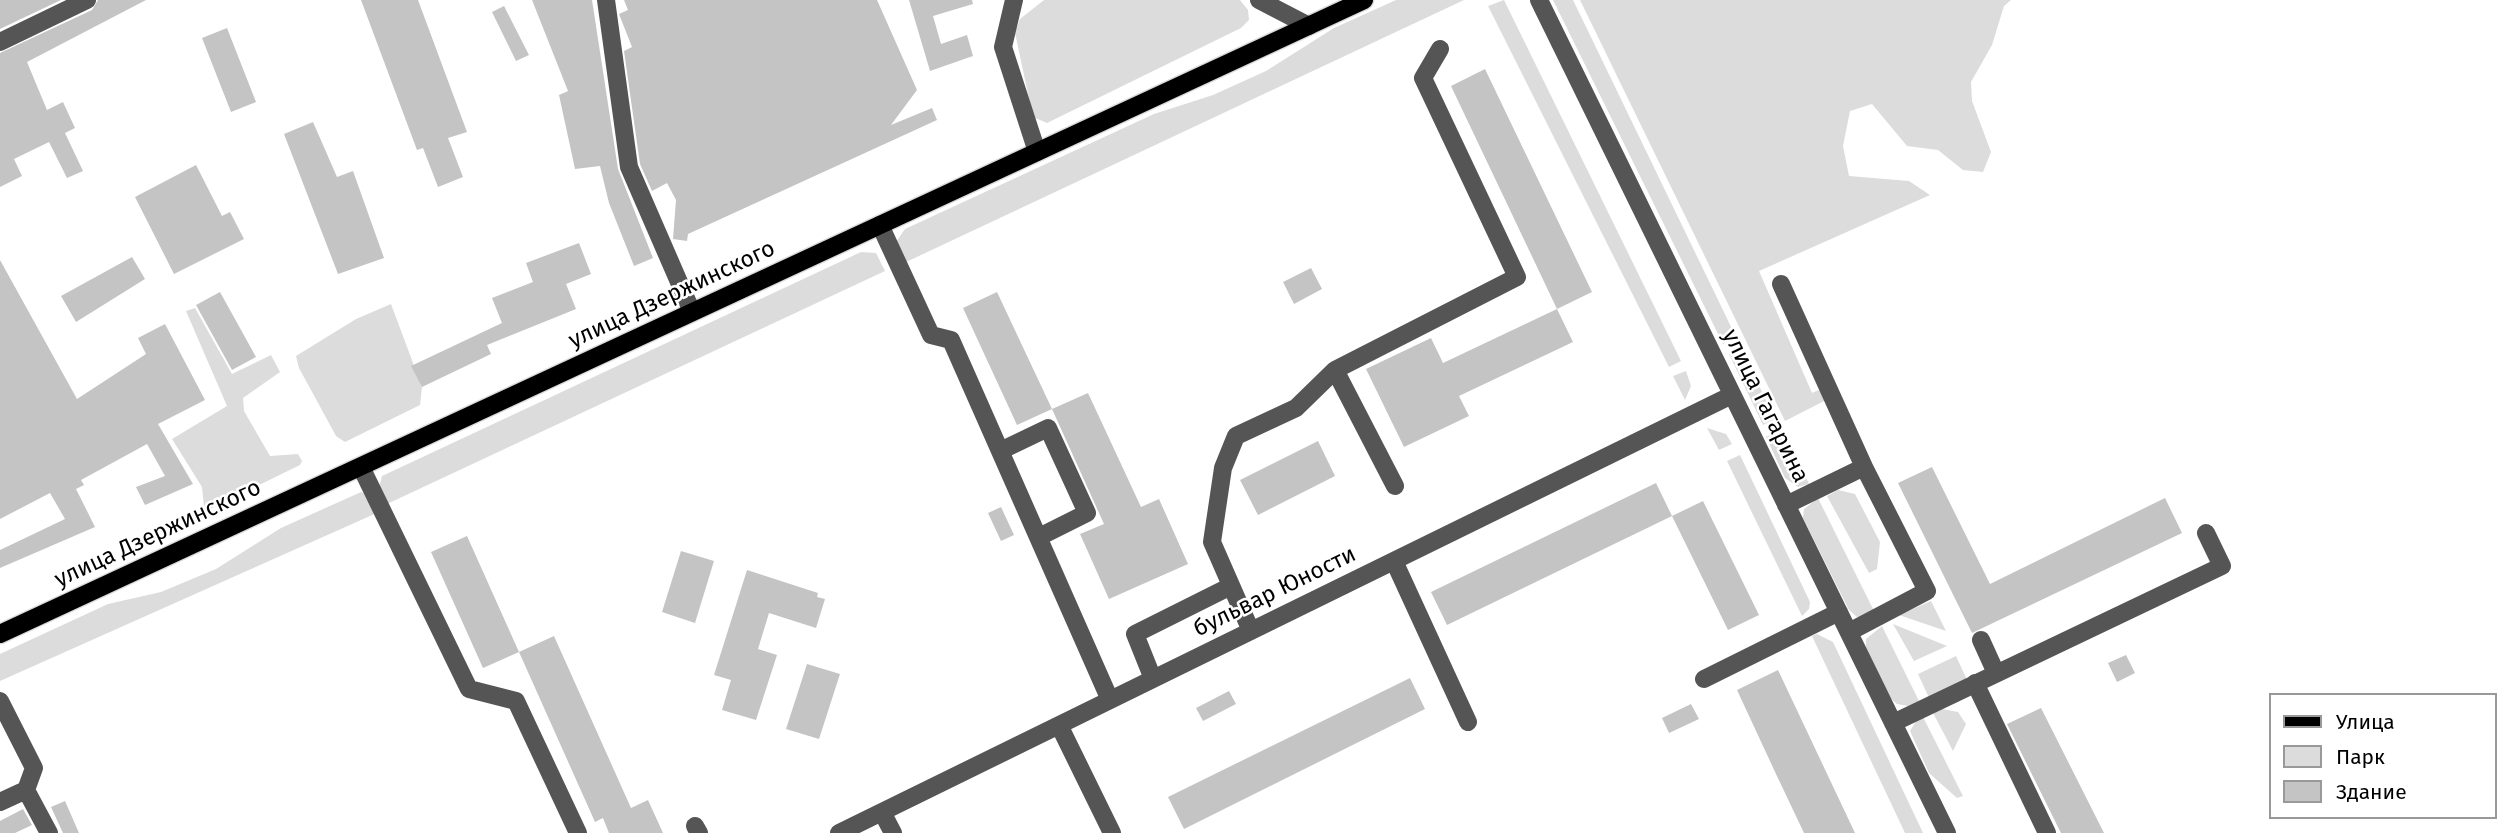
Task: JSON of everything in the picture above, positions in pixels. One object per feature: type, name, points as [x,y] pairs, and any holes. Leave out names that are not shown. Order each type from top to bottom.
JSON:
[{"type":"main road","name":"улица Дзержинского","points":[[0,634],[1364,0]]},
{"type":"street","points":[[0,42],[87,0]]},
{"type":"street","points":[[606,0],[629,167],[692,312]]},
{"type":"street","points":[[1014,0],[1003,47],[1037,152]]},
{"type":"street","points":[[1259,0],[1309,26]]},
{"type":"street","name":"улица Гагарина","points":[[1539,0],[1947,833]]},
{"type":"street","points":[[1251,631],[1212,542],[1223,468],[1236,436],[1296,408],[1335,370],[1517,277],[1423,78],[1440,49]]},
{"type":"street","points":[[880,225],[931,335],[951,340],[1110,700]]},
{"type":"street","points":[[1781,284],[1864,467],[1927,592],[1849,632]]},
{"type":"street","points":[[1335,370],[1395,486]]},
{"type":"street","name":"бульвар Юности","points":[[839,833],[1732,395]]},
{"type":"street","points":[[1000,451],[1048,428],[1087,513],[1039,537]]},
{"type":"street","points":[[360,467],[469,689],[516,701],[578,833]]},
{"type":"street","points":[[1786,505],[1864,467]]},
{"type":"street","points":[[1893,723],[2222,566],[2206,533]]},
{"type":"street","points":[[1394,561],[1468,722]]},
{"type":"street","points":[[1153,679],[1135,634],[1231,586]]},
{"type":"street","points":[[1704,679],[1839,612]]},
{"type":"street","points":[[1981,640],[1996,673]]},
{"type":"street","points":[[1975,683],[2047,833]]},
{"type":"street","points":[[0,701],[34,768],[26,790],[0,802]]},
{"type":"street","points":[[1059,725],[1112,833]]},
{"type":"street","points":[[26,790],[49,833]]},
{"type":"street","points":[[881,812],[893,833]]},
{"type":"green space","points":[[1044,0],[1240,0],[1248,10],[1249,20],[1241,28],[1047,123],[1033,117],[1015,33],[1020,19]]},
{"type":"green space","points":[[1396,0],[1464,0],[904,263],[896,242],[905,229],[1154,114],[1213,95],[1266,71],[1334,28]]},
{"type":"green space","points":[[1504,0],[1681,361],[1669,367],[1488,6]]},
{"type":"green space","points":[[1553,0],[1573,0],[1736,337],[1723,344]]},
{"type":"green space","points":[[1580,0],[2011,0],[2004,6],[1992,45],[1971,82],[1972,101],[1991,152],[1983,172],[1963,170],[1938,150],[1907,146],[1872,104],[1850,111],[1843,146],[1849,176],[1909,181],[1930,195],[1759,271],[1812,393],[1827,386],[1832,397],[1785,421]]},
{"type":"green space","points":[[861,252],[876,253],[885,271],[387,504],[379,488],[382,476]]},
{"type":"green space","points":[[391,304],[422,387],[420,405],[345,442],[336,436],[299,368],[296,356],[356,319]]},
{"type":"green space","points":[[195,308],[232,374],[271,355],[280,372],[243,398],[244,411],[270,456],[298,454],[302,461],[300,465],[210,509],[204,507],[202,487],[172,439],[227,406],[186,311]]},
{"type":"green space","points":[[1741,348],[1775,419],[1763,425],[1729,354]]},
{"type":"green space","points":[[1686,371],[1691,386],[1685,400],[1673,376]]},
{"type":"green space","points":[[1707,428],[1726,434],[1732,444],[1719,450]]},
{"type":"green space","points":[[1783,429],[1809,484],[1798,487],[1785,478],[1766,437]]},
{"type":"green space","points":[[1740,455],[1810,602],[1809,609],[1802,616],[1727,461]]},
{"type":"green space","points":[[1838,490],[1855,494],[1880,542],[1877,569],[1869,573],[1827,496]]},
{"type":"green space","points":[[361,492],[367,494],[379,512],[0,681],[0,654],[108,604],[161,592],[216,569],[281,528]]},
{"type":"green space","points":[[1818,498],[1876,615],[1867,619],[1857,617],[1849,610],[1803,518],[1804,509]]},
{"type":"green space","points":[[1931,601],[1946,631],[1899,615]]},
{"type":"green space","points":[[1893,624],[1947,646],[1914,661]]},
{"type":"green space","points":[[1882,626],[1919,701],[1908,706],[1897,704],[1889,697],[1866,651],[1866,639]]},
{"type":"green space","points":[[1817,634],[1833,642],[1923,833],[1905,833],[1812,636]]},
{"type":"green space","points":[[1956,656],[1968,682],[1930,700],[1918,674]]},
{"type":"green space","points":[[1942,709],[1958,712],[1966,724],[1953,751],[1932,711]]},
{"type":"green space","points":[[1923,717],[1963,796],[1957,798],[1929,773],[1910,731],[1916,721]]},
{"type":"building","points":[[0,0],[61,0],[0,29]]},
{"type":"building","points":[[98,0],[146,0],[27,62],[47,110],[63,102],[75,128],[65,133],[83,171],[67,178],[49,142],[14,159],[22,176],[0,187],[0,53],[92,10]]},
{"type":"building","points":[[361,0],[418,0],[467,132],[448,138],[463,177],[438,187],[423,148],[417,150]]},
{"type":"building","points":[[532,0],[592,0],[618,169],[653,258],[634,266],[609,203],[600,166],[575,169],[559,95],[568,91]]},
{"type":"building","points":[[624,0],[877,0],[917,90],[891,125],[932,108],[937,120],[688,234],[687,241],[673,239],[676,200],[667,183],[652,191],[640,164],[624,51],[632,47],[619,14],[628,10]]},
{"type":"building","points":[[909,0],[972,0],[973,4],[933,16],[941,44],[967,35],[973,56],[930,71]]},
{"type":"building","points":[[504,6],[529,55],[516,61],[492,12]]},
{"type":"building","points":[[227,28],[256,102],[231,112],[202,38]]},
{"type":"building","points":[[1485,69],[1592,292],[1557,309],[1451,86]]},
{"type":"building","points":[[313,122],[337,177],[353,171],[384,258],[338,274],[284,134]]},
{"type":"building","points":[[196,165],[222,216],[230,212],[244,239],[174,274],[135,197]]},
{"type":"building","points":[[579,243],[591,274],[566,284],[576,309],[487,345],[491,354],[422,387],[411,366],[502,323],[492,298],[533,282],[526,263]]},
{"type":"building","points":[[132,257],[145,279],[76,322],[61,296]]},
{"type":"building","points":[[0,260],[77,399],[146,354],[138,338],[165,324],[205,400],[158,424],[193,484],[145,505],[136,487],[165,476],[147,444],[81,480],[84,485],[76,489],[95,527],[0,568],[0,550],[65,519],[50,493],[0,519]]},
{"type":"building","points":[[1311,268],[1322,289],[1294,304],[1283,282]]},
{"type":"building","points":[[220,292],[256,357],[232,370],[196,305]]},
{"type":"building","points":[[997,292],[1052,409],[1017,425],[963,308]]},
{"type":"building","points":[[1557,309],[1573,342],[1459,396],[1469,416],[1404,447],[1366,369],[1431,338],[1443,363]]},
{"type":"building","points":[[1088,393],[1141,507],[1159,499],[1188,564],[1109,599],[1080,534],[1104,524],[1052,409]]},
{"type":"building","points":[[1318,441],[1335,476],[1258,515],[1240,480]]},
{"type":"building","points":[[1932,467],[1990,584],[2165,498],[2182,533],[1972,633],[1898,483]]},
{"type":"building","points":[[1656,483],[1672,516],[1447,625],[1431,592]]},
{"type":"building","points":[[1703,501],[1759,615],[1728,630],[1672,516]]},
{"type":"building","points":[[1001,507],[1014,535],[1001,541],[988,513]]},
{"type":"building","points":[[467,536],[519,652],[483,668],[431,552]]},
{"type":"building","points":[[681,551],[714,561],[695,623],[662,612]]},
{"type":"building","points":[[747,570],[818,593],[817,597],[825,599],[816,628],[769,613],[758,649],[777,655],[756,720],[722,710],[731,680],[714,675]]},
{"type":"building","points":[[554,636],[631,808],[648,800],[663,833],[609,833],[603,818],[595,822],[519,652]]},
{"type":"building","points":[[2126,655],[2135,673],[2117,682],[2108,663]]},
{"type":"building","points":[[807,664],[840,674],[819,739],[786,729]]},
{"type":"building","points":[[1778,670],[1855,833],[1804,833],[1776,774],[1737,690]]},
{"type":"building","points":[[1410,678],[1425,709],[1184,829],[1168,797]]},
{"type":"building","points":[[1229,691],[1236,704],[1203,721],[1196,708]]},
{"type":"building","points":[[1691,704],[1699,719],[1669,733],[1662,718]]},
{"type":"building","points":[[2041,708],[2104,833],[2061,833],[2007,724]]},
{"type":"building","points":[[65,801],[79,833],[63,833],[51,807]]},
{"type":"building","points":[[23,809],[32,825],[15,833],[0,833],[0,821]]}]
